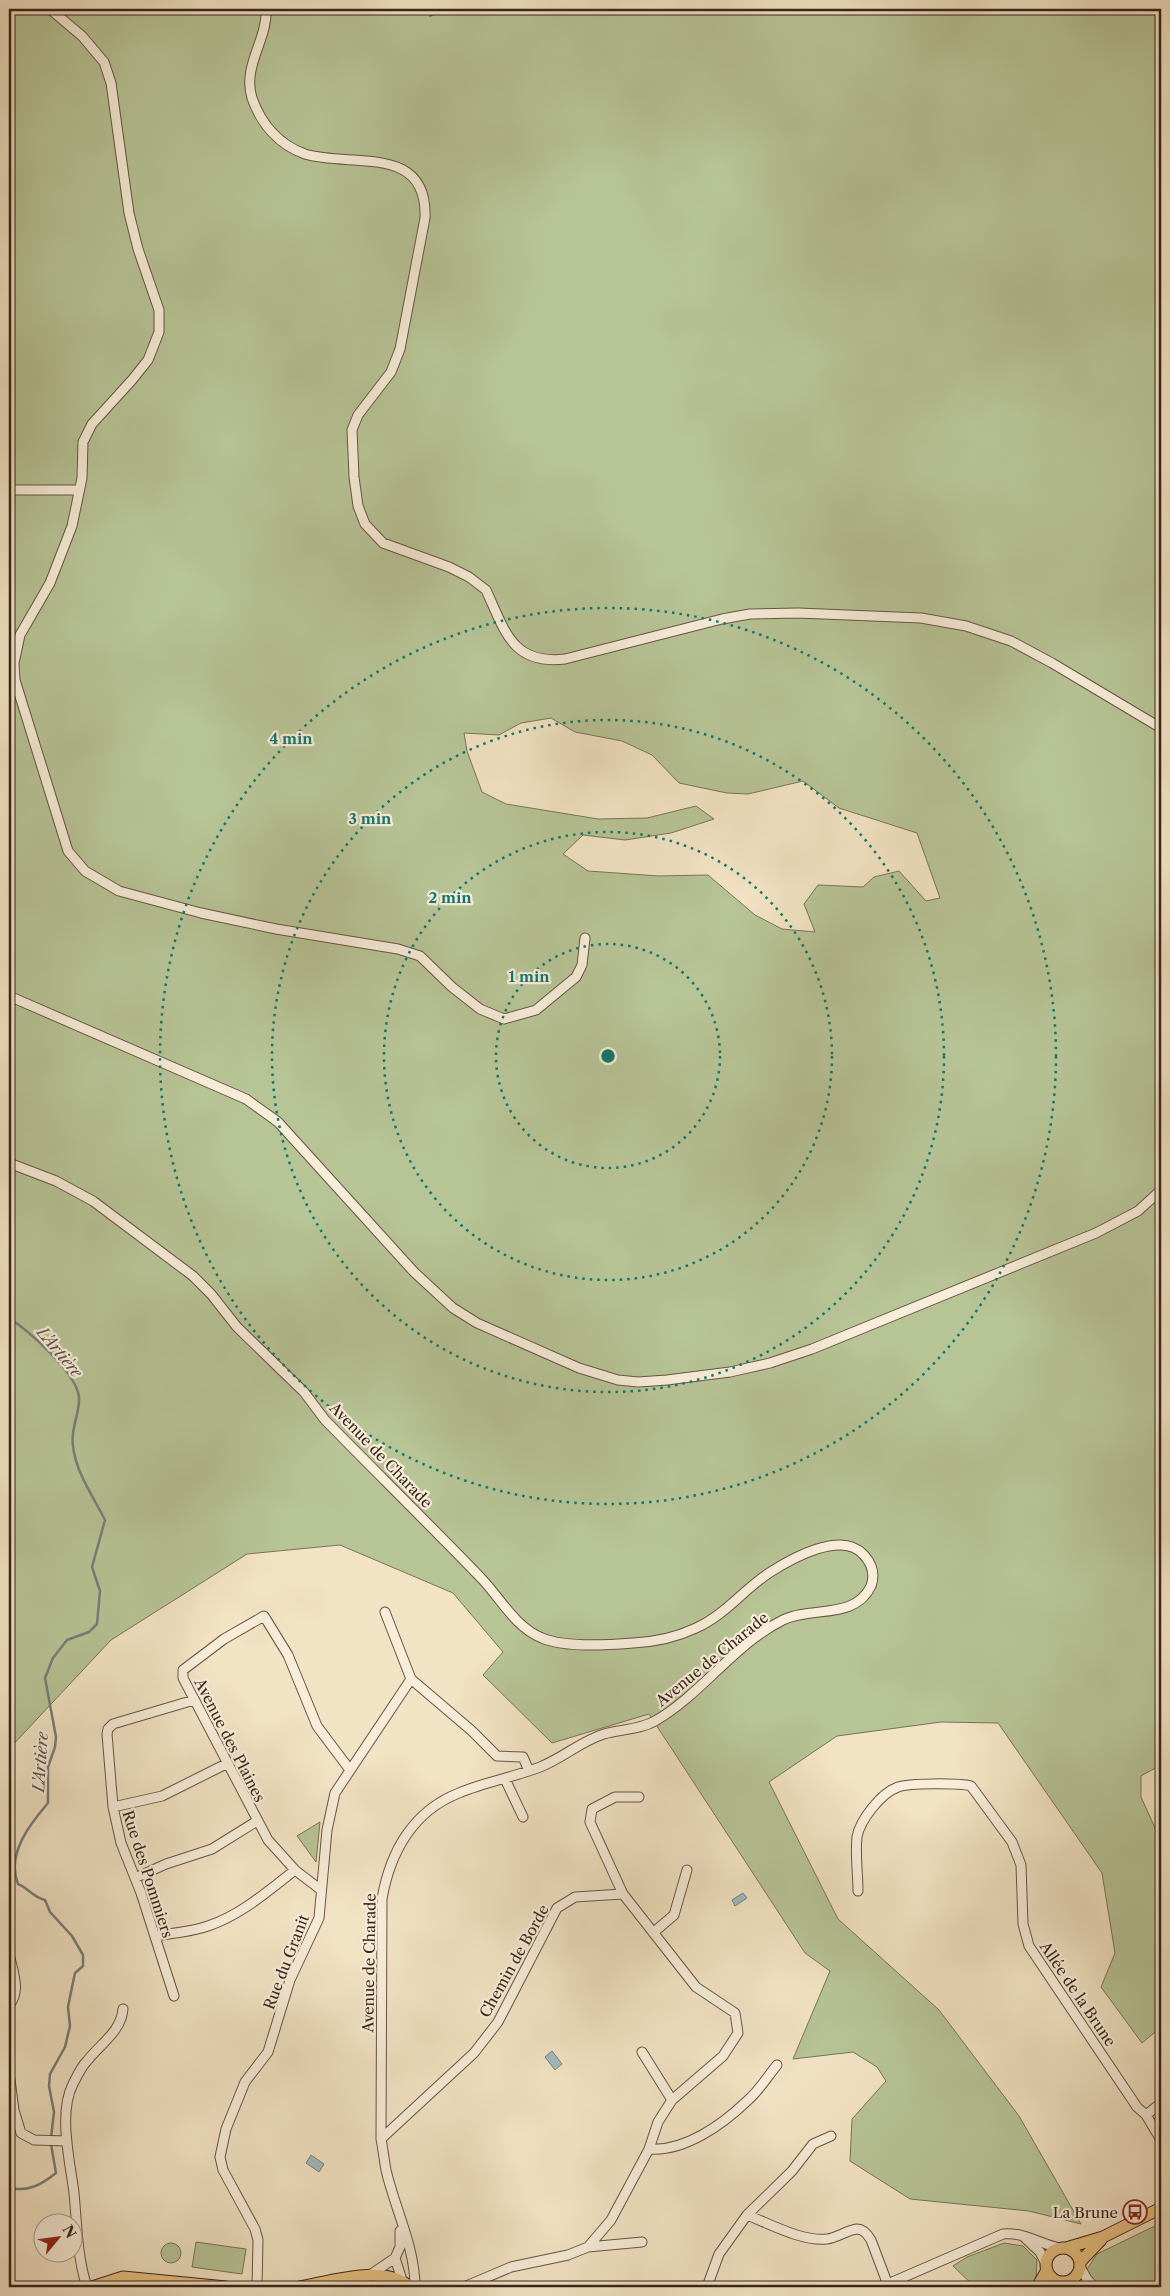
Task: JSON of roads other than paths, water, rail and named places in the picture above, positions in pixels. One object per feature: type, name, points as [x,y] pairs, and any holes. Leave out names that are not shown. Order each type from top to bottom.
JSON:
[{"type":"main road","points":[[1037,2287],[1047,2267],[1050,2254],[1063,2248],[1103,2238],[1161,2208]]},
{"type":"main road","points":[[1047,2287],[1075,2278],[1080,2265],[1103,2238]]},
{"type":"main road","points":[[1063,2248],[1075,2253],[1080,2265]]},
{"type":"main road","points":[[1047,2267],[1054,2279],[1062,2282]]},
{"type":"main road","points":[[300,2287],[369,2276],[389,2276],[404,2285]]},
{"type":"main road","points":[[92,2287],[123,2277],[226,2287]]},
{"type":"street","points":[[50,9],[82,36],[104,62],[111,83],[129,213],[138,249],[160,310],[159,332],[148,360],[92,424],[83,442],[79,490],[72,526],[50,583],[20,635],[14,663],[15,680],[68,851],[85,871],[119,891],[201,913],[276,929],[398,948],[420,956],[452,987],[480,1009],[504,1018],[536,1010],[576,977],[582,965],[585,938]]},
{"type":"street","points":[[266,9],[265,26],[250,80],[250,91],[258,114],[272,133],[281,141],[304,153],[377,162],[403,169],[418,182],[425,199],[425,218],[400,350],[391,372],[358,415],[352,430],[354,477],[358,506],[365,524],[383,543],[449,567],[479,584],[486,590],[511,640],[524,654],[540,660],[565,659],[722,619],[750,614],[798,613],[920,618],[966,626],[1011,641],[1052,663],[1161,728]]},
{"type":"street","points":[[9,490],[79,490]]},
{"type":"street","points":[[9,996],[246,1099],[278,1122],[414,1272],[453,1308],[477,1323],[560,1361],[618,1380],[647,1381],[700,1377],[744,1369],[790,1357],[991,1277],[1103,1229],[1138,1211],[1161,1190]]},
{"type":"street","name":"Avenue de Charade","points":[[9,1163],[56,1181],[93,1201],[193,1276],[211,1294],[237,1327],[289,1375],[325,1420],[485,1582],[522,1624],[542,1639],[567,1644],[634,1643],[674,1636],[714,1619],[767,1574],[817,1549],[848,1545],[867,1558],[872,1568],[873,1579],[863,1597],[853,1605],[844,1609],[800,1614],[786,1618],[768,1628],[741,1649],[670,1712],[651,1723],[605,1734],[584,1742],[546,1765],[458,1793],[418,1819],[402,1841],[392,1858],[382,1898],[382,2139],[387,2171],[400,2213],[415,2275],[414,2287]]},
{"type":"street","points":[[386,1612],[411,1679],[472,1731],[497,1756],[523,1758],[530,1771]]},
{"type":"street","name":"Avenue des Plaines","points":[[321,1890],[295,1870],[268,1840],[256,1821],[182,1678],[183,1670],[224,1639],[264,1616],[288,1654],[317,1726],[350,1770]]},
{"type":"street","name":"Rue du Granit","points":[[257,2287],[258,2240],[255,2228],[226,2177],[220,2157],[226,2129],[245,2082],[268,2052],[290,1980],[319,1918],[327,1830],[335,1793],[411,1679]]},
{"type":"street","name":"Rue des Pommiers","points":[[174,1996],[135,1878],[121,1843],[113,1807],[107,1734],[110,1726],[194,1700]]},
{"type":"street","points":[[113,1807],[162,1796],[226,1764]]},
{"type":"street","points":[[505,1778],[523,1817]]},
{"type":"street","name":"Allée de la Brune","points":[[858,1891],[857,1837],[864,1818],[881,1799],[898,1787],[959,1783],[971,1786],[1012,1842],[1021,1865],[1023,1924],[1029,1946],[1137,2108],[1146,2115],[1161,2140]]},
{"type":"street","points":[[588,2247],[611,2220],[648,2149],[658,2122],[672,2100],[723,2056],[738,2033],[735,2013],[696,1987],[623,1894],[590,1822],[592,1809],[615,1797],[638,1797]]},
{"type":"street","points":[[135,1878],[166,1864],[212,1848],[256,1821]]},
{"type":"street","points":[[155,1936],[195,1930],[218,1923],[251,1903],[295,1870]]},
{"type":"street","points":[[654,1932],[674,1915],[687,1870]]},
{"type":"street","name":"Chemin de Borde","points":[[382,2139],[474,2053],[498,2022],[557,1908],[575,1897],[623,1894]]},
{"type":"street","points":[[9,1953],[16,1988],[13,2000],[9,2005]]},
{"type":"street","points":[[87,2287],[78,2241],[67,2141],[67,2109],[72,2086],[86,2062],[105,2042],[121,2020],[123,2009]]},
{"type":"street","points":[[642,2052],[672,2100]]},
{"type":"street","points":[[648,2149],[670,2148],[704,2133],[749,2100],[777,2065]]},
{"type":"street","points":[[9,2072],[11,2109],[20,2133],[34,2140],[67,2141]]},
{"type":"street","points":[[1146,2115],[1161,2103]]},
{"type":"street","points":[[706,2287],[719,2254],[747,2215],[792,2171],[812,2144],[831,2136]]},
{"type":"street","name":"Avenue de Charade","points":[[400,2213],[400,2247],[395,2258],[404,2285]]},
{"type":"street","points":[[747,2215],[813,2240],[830,2239],[857,2229],[867,2233],[871,2240],[885,2286],[1003,2234],[1020,2234],[1048,2246],[1063,2248]]},
{"type":"street","points":[[1020,2234],[1040,2252],[1047,2267]]},
{"type":"street","points":[[464,2287],[512,2267],[568,2255],[588,2247],[642,2242]]},
{"type":"street","points":[[369,2276],[395,2258]]},
{"type":"street","points":[[1080,2265],[1086,2279],[1094,2287]]},
{"type":"street","points":[[1062,2282],[1075,2287]]},
{"type":"water","points":[[743,1893],[747,1898],[735,1906],[732,1900]]},
{"type":"water","points":[[552,2051],[562,2064],[555,2070],[545,2057]]},
{"type":"water","points":[[311,2155],[324,2164],[319,2172],[306,2163]]},
{"type":"waterway","points":[[430,16],[444,9]]},
{"type":"waterway","name":"L'Artière","points":[[9,1318],[28,1332],[61,1364],[76,1387],[79,1403],[72,1440],[75,1456],[81,1475],[105,1520],[92,1567],[100,1591],[97,1624],[89,1632],[67,1640],[53,1658],[45,1678],[56,1737],[55,1747],[48,1767],[48,1803],[27,1830],[17,1851],[15,1862],[18,1884],[45,1900],[50,1912],[72,1936],[83,1955],[83,1966],[75,1973],[68,2007],[70,2026],[65,2047],[50,2074],[49,2086],[54,2112],[51,2138]]},
{"type":"waterway","name":"L'Artière","points":[[9,2188],[28,2188],[45,2181],[56,2173],[51,2144]]},
{"type":"place","name":"La Brune","points":[[1135,2212]]}]
